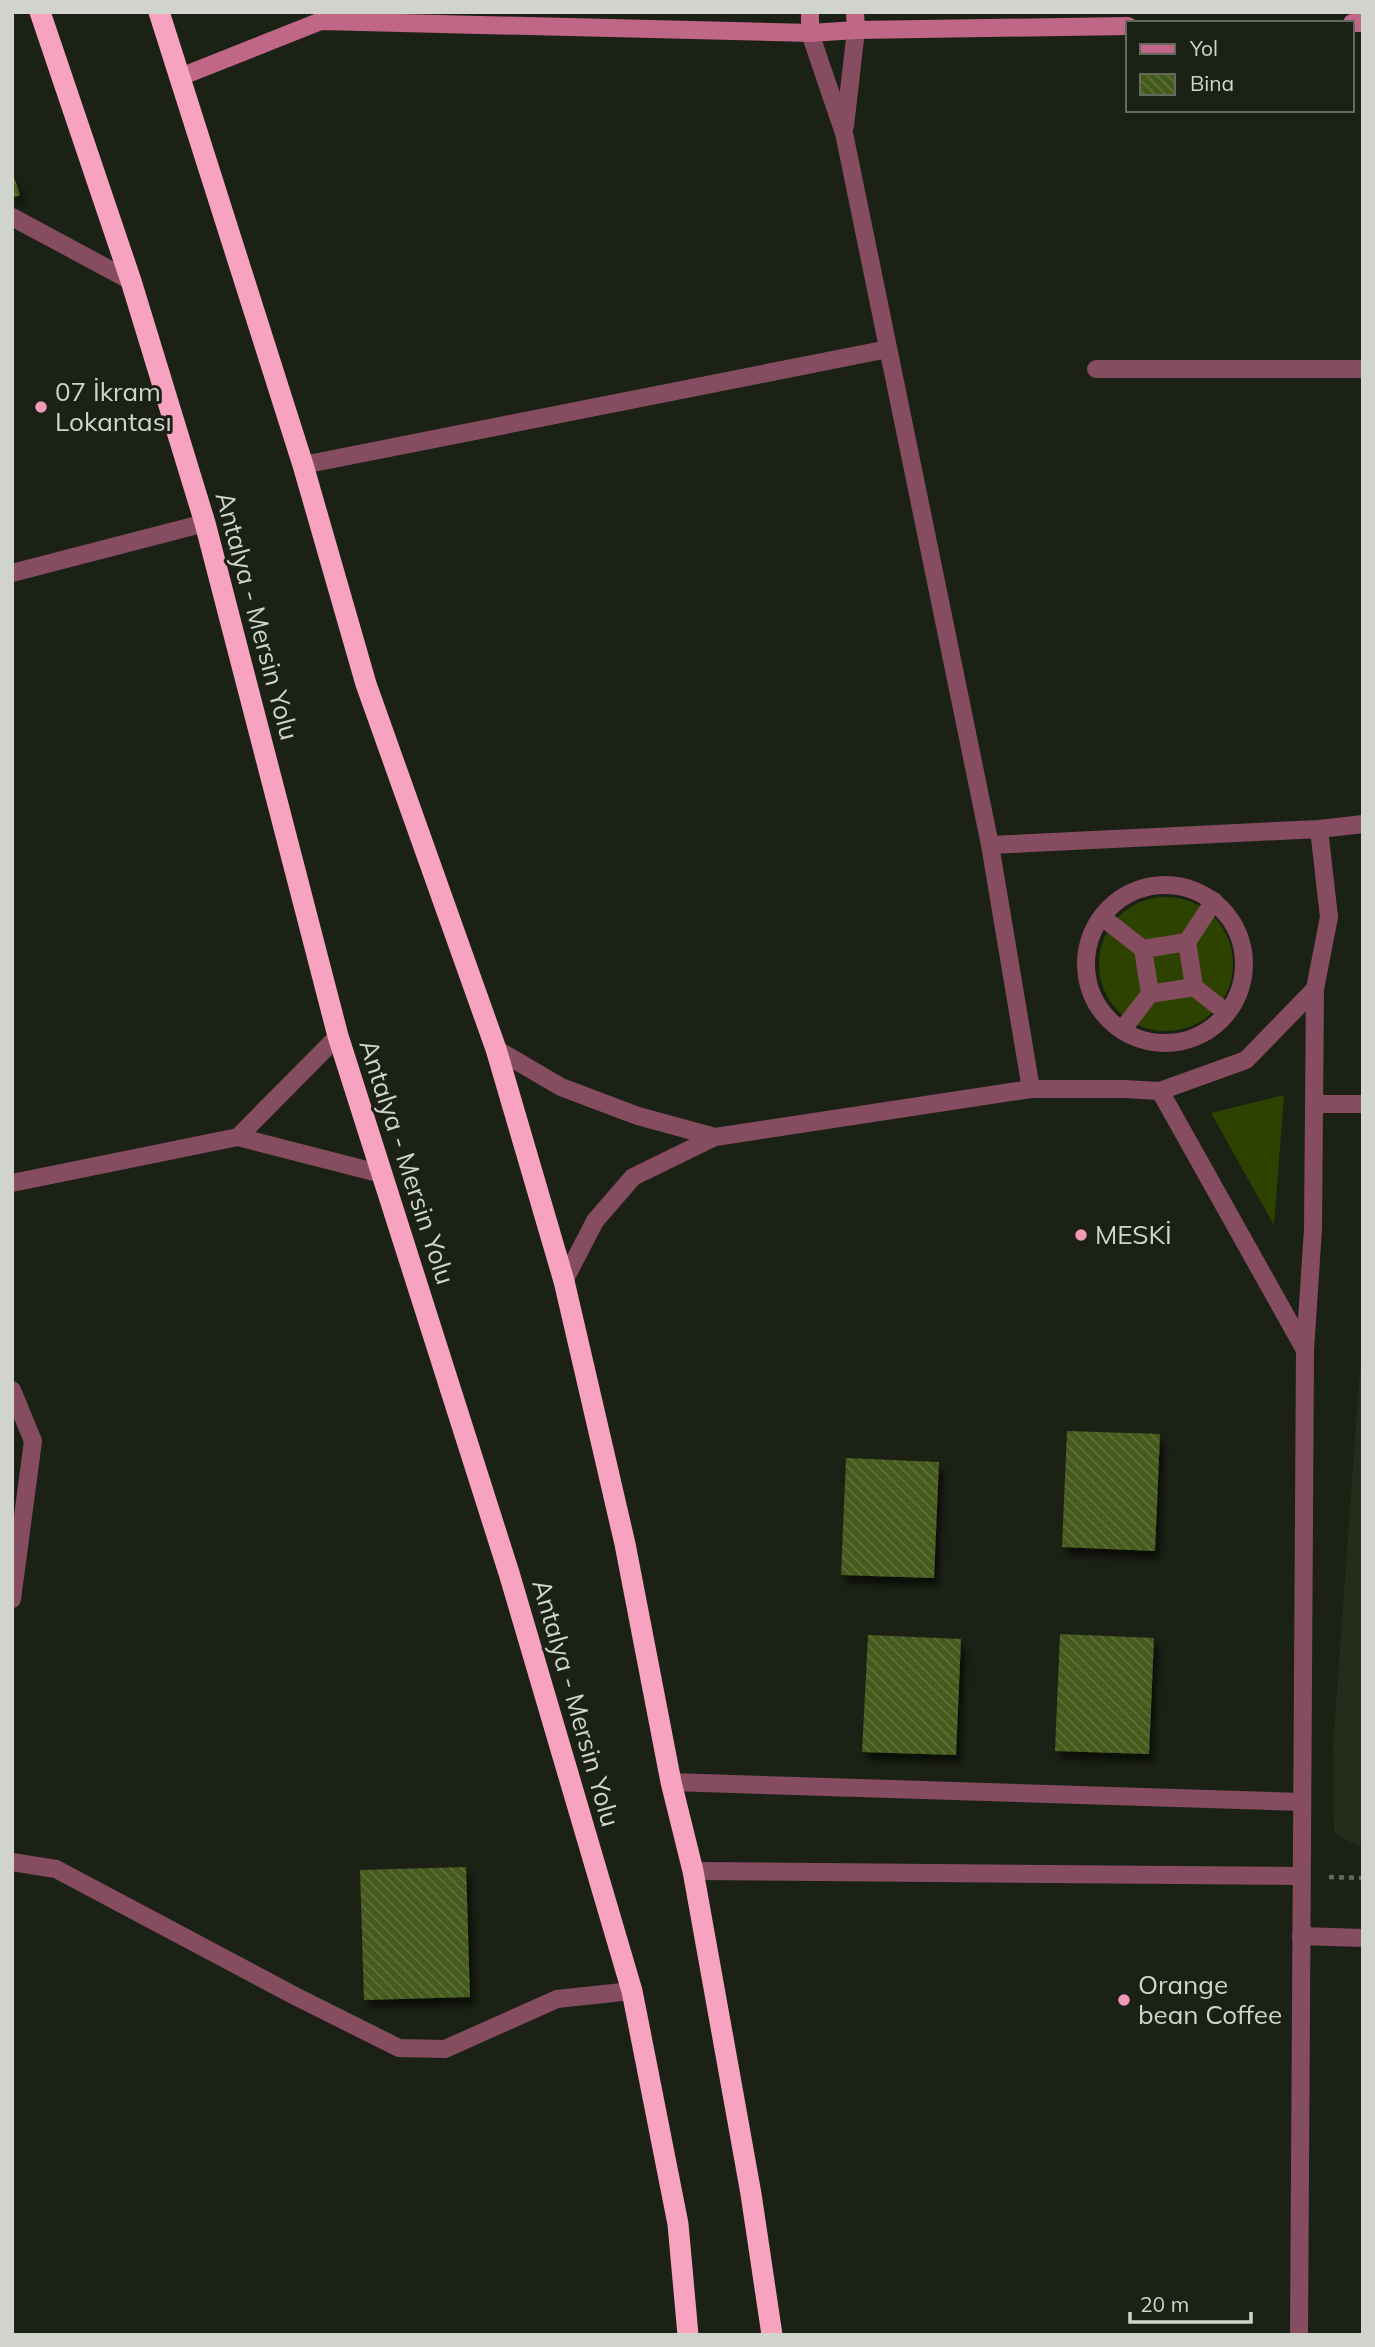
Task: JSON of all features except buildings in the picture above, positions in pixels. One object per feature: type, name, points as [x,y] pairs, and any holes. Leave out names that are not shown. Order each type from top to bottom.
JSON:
[{"type":"highway","name":"Antalya - Mersin Yolu","points":[[40,12],[131,281],[205,523],[338,1036],[509,1573],[632,1991],[678,2224],[688,2335]]},
{"type":"highway","points":[[159,12],[303,466],[366,684],[496,1049],[564,1281],[625,1544],[671,1782],[693,1871],[751,2194],[772,2335]]},
{"type":"street","points":[[810,12],[810,33],[844,133],[990,845],[1031,1089]]},
{"type":"street","points":[[180,77],[318,16],[810,33],[855,21],[1126,26]]},
{"type":"street","points":[[844,133],[855,21]]},
{"type":"street","points":[[12,217],[131,281]]},
{"type":"street","points":[[303,466],[888,349]]},
{"type":"street","points":[[1096,369],[1363,369]]},
{"type":"street","points":[[12,573],[205,523]]},
{"type":"street","points":[[990,845],[1319,829],[1363,824]]},
{"type":"street","points":[[1299,2335],[1305,1350],[1313,1229],[1315,989],[1329,917],[1319,829]]},
{"type":"street","points":[[1167,885],[1192,889],[1214,901],[1231,919],[1241,942],[1244,967],[1240,992],[1227,1013],[1213,1027],[1196,1037],[1177,1042],[1139,1039],[1122,1030],[1103,1012],[1091,990],[1086,965],[1090,940],[1102,917],[1119,900],[1142,888],[1167,885]]},
{"type":"street","points":[[1214,901],[1187,942],[1194,987],[1227,1013]]},
{"type":"street","points":[[1102,917],[1143,949],[1150,994]]},
{"type":"street","points":[[1143,949],[1187,942]]},
{"type":"street","points":[[1122,1030],[1150,994],[1194,987]]},
{"type":"street","points":[[564,1281],[595,1221],[633,1177],[715,1137],[1031,1089],[1160,1091],[1246,1060],[1315,989]]},
{"type":"street","points":[[238,1137],[338,1036]]},
{"type":"street","points":[[496,1049],[561,1087],[638,1116],[715,1137]]},
{"type":"street","points":[[1160,1091],[1305,1350]]},
{"type":"street","points":[[1315,1104],[1363,1104]]},
{"type":"street","points":[[12,1183],[238,1137],[382,1174]]},
{"type":"street","points":[[12,1390],[33,1441],[12,1599]]},
{"type":"street","points":[[671,1782],[1302,1802]]},
{"type":"street","points":[[12,1861],[56,1869],[399,2048],[445,2049],[557,1999],[632,1991]]},
{"type":"street","points":[[693,1871],[1302,1876]]},
{"type":"street","points":[[1301,1936],[1363,1938]]},
{"type":"shaded area","points":[[1363,1327],[1363,1845],[1357,1845],[1334,1833],[1333,1747]]},
{"type":"green space","points":[[1166,897],[1192,902],[1214,916],[1228,938],[1233,964],[1228,990],[1214,1012],[1192,1026],[1166,1031],[1140,1026],[1118,1012],[1104,990],[1099,964],[1104,938],[1118,916],[1140,902]]},
{"type":"green space","points":[[1284,1095],[1274,1225],[1211,1113]]},
{"type":"place","name":"07 İkram Lokantası","points":[[41,407]]},
{"type":"place","name":"MESKİ","points":[[1081,1235]]},
{"type":"place","name":"Orange bean Coffee","points":[[1124,2000]]}]
